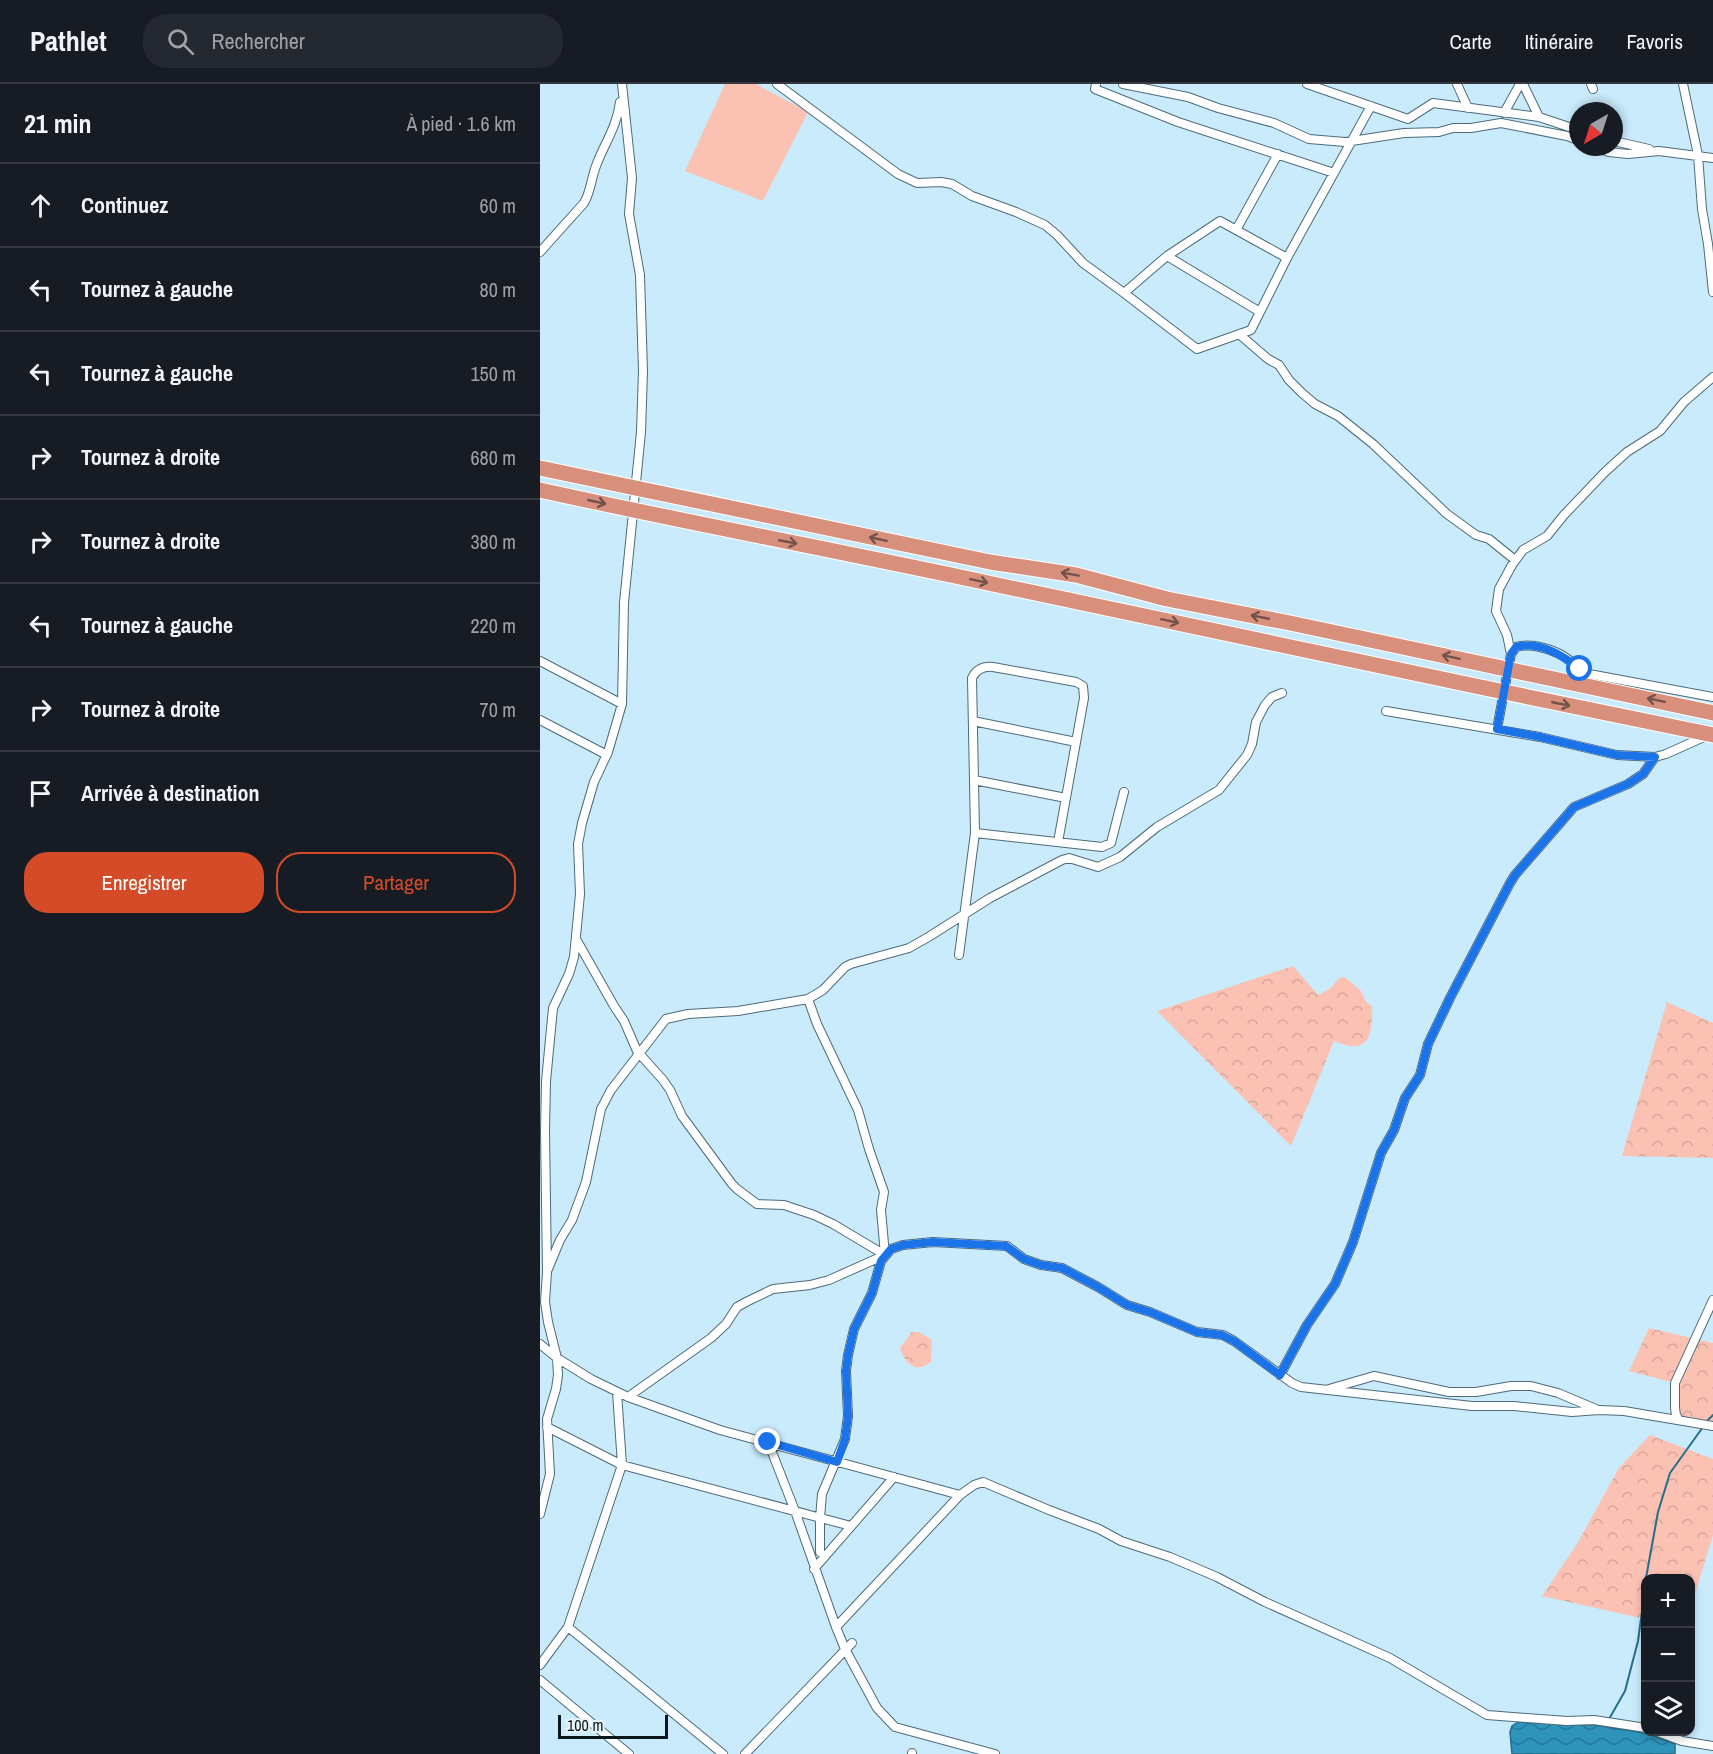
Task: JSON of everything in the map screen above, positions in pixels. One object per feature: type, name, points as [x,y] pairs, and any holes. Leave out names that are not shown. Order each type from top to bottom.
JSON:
[{"type":"highway","points":[[540,468],[990,562],[1076,575],[1167,599],[1510,661],[1713,713]]},
{"type":"highway","points":[[540,490],[1504,693],[1711,734]]},
{"type":"street","points":[[777,84],[908,180],[917,183],[952,184],[972,196],[1045,225],[1083,263],[1197,349],[1251,330],[1287,258],[1371,106]]},
{"type":"street","points":[[1096,84],[1095,89],[1178,122],[1334,173]]},
{"type":"street","points":[[1123,84],[1188,97],[1218,108],[1274,123],[1309,139],[1351,141],[1501,123],[1569,137]]},
{"type":"street","points":[[1309,84],[1408,119],[1433,103],[1539,117],[1569,127]]},
{"type":"street","points":[[1457,84],[1468,108]]},
{"type":"street","points":[[1504,113],[1521,84]]},
{"type":"street","points":[[1521,84],[1539,117]]},
{"type":"street","points":[[1683,84],[1698,155],[1702,209],[1713,292]]},
{"type":"street","points":[[540,252],[588,196],[596,167],[618,119],[622,89]]},
{"type":"street","points":[[540,1514],[550,1474],[547,1419],[558,1375],[557,1358],[545,1302],[547,1070],[553,1008],[569,974],[574,957],[580,894],[578,844],[587,804],[607,754],[622,704],[624,603],[641,432],[644,371],[640,275],[629,214],[632,178],[622,89]]},
{"type":"street","points":[[1623,143],[1659,151],[1713,158]]},
{"type":"street","points":[[1623,153],[1659,151]]},
{"type":"street","points":[[1236,230],[1278,154]]},
{"type":"street","points":[[1125,293],[1167,256],[1220,221],[1287,258]]},
{"type":"street","points":[[1167,256],[1260,312]]},
{"type":"street","points":[[1239,334],[1268,359],[1279,365],[1289,381],[1315,404],[1338,416],[1373,444],[1447,514],[1476,535],[1489,539],[1515,560]]},
{"type":"street","points":[[1510,661],[1507,635],[1496,611],[1499,589],[1515,560],[1523,550],[1547,536],[1564,515],[1627,452],[1660,432],[1684,402],[1713,377]]},
{"type":"street","points":[[1497,729],[1510,661],[1516,647],[1524,645],[1559,653],[1590,674],[1713,697]]},
{"type":"street","points":[[540,661],[622,704]]},
{"type":"street","points":[[959,955],[975,833],[972,678],[974,672],[987,666],[1076,682],[1083,686],[1085,692],[1058,842]]},
{"type":"street","points":[[547,1272],[583,1191],[601,1109],[611,1090],[666,1019],[688,1014],[738,1011],[808,999],[823,990],[845,967],[909,948],[964,913],[1062,860],[1069,858],[1098,867],[1120,857],[1157,827],[1219,790],[1247,755],[1265,705],[1272,697],[1282,693]]},
{"type":"street","points":[[1386,711],[1540,737],[1617,755],[1655,757],[1711,734]]},
{"type":"street","points":[[540,720],[607,754]]},
{"type":"street","points":[[973,721],[1076,742]]},
{"type":"street","points":[[1280,1375],[1307,1325],[1335,1284],[1353,1242],[1381,1153],[1394,1130],[1405,1098],[1420,1075],[1428,1044],[1510,883],[1574,807],[1628,784],[1643,774],[1655,757]]},
{"type":"street","points":[[974,780],[1066,798]]},
{"type":"street","points":[[975,833],[1102,847],[1110,843],[1124,792]]},
{"type":"street","points":[[576,938],[614,1006],[621,1014],[639,1055],[663,1080],[682,1116],[732,1184],[757,1204],[784,1205],[801,1209],[833,1224],[885,1255]]},
{"type":"street","points":[[808,999],[817,1024],[858,1110],[884,1192],[882,1210],[885,1255]]},
{"type":"street","points":[[820,1552],[820,1518],[824,1486],[837,1462],[845,1439],[848,1416],[846,1371],[854,1329],[872,1293],[881,1261],[891,1249],[903,1245],[933,1242],[1006,1246],[1024,1259],[1041,1265],[1062,1268],[1127,1305],[1197,1332],[1222,1335],[1301,1387],[1472,1406],[1514,1406],[1572,1412],[1624,1411],[1713,1426]]},
{"type":"street","points":[[628,1397],[711,1338],[726,1324],[737,1307],[773,1289],[810,1285],[829,1280],[885,1255]]},
{"type":"street","points":[[1679,1420],[1675,1408],[1675,1383],[1713,1300]]},
{"type":"street","points":[[540,1344],[557,1358],[591,1379],[628,1397],[720,1430],[960,1495]]},
{"type":"street","points":[[1323,1390],[1374,1376],[1449,1392],[1476,1392],[1511,1386],[1531,1386],[1558,1393],[1599,1410]]},
{"type":"street","points":[[540,1665],[568,1627],[622,1466],[617,1392]]},
{"type":"street","points":[[547,1427],[622,1466],[851,1526]]},
{"type":"street","points":[[768,1442],[836,1627],[849,1646],[877,1708],[895,1726],[995,1754]]},
{"type":"street","points":[[814,1569],[894,1477]]},
{"type":"street","points":[[836,1627],[960,1495],[974,1485],[984,1482],[1038,1506],[1100,1529],[1121,1541],[1196,1567],[1265,1602],[1390,1658],[1487,1715],[1567,1721],[1594,1720],[1641,1727]]},
{"type":"street","points":[[568,1627],[723,1754]]},
{"type":"street","points":[[746,1754],[849,1646]]},
{"type":"street","points":[[540,1680],[628,1754]]},
{"type":"street","points":[[1670,1736],[1682,1741],[1713,1746]]},
{"type":"green space","points":[[725,84],[756,84],[808,112],[763,201],[685,171]]},
{"type":"green space","points":[[1293,966],[1318,995],[1331,988],[1339,978],[1345,977],[1361,991],[1366,1002],[1372,1006],[1372,1017],[1369,1035],[1361,1045],[1345,1045],[1334,1041],[1291,1146],[1157,1011]]},
{"type":"green space","points":[[1667,1002],[1713,1023],[1713,1158],[1622,1156]]},
{"type":"green space","points":[[1649,1328],[1713,1343],[1713,1426],[1679,1420],[1675,1383],[1629,1371]]},
{"type":"green space","points":[[912,1332],[919,1332],[932,1340],[931,1362],[922,1367],[914,1367],[908,1362],[900,1348]]},
{"type":"green space","points":[[1650,1435],[1713,1459],[1713,1535],[1695,1594],[1695,1574],[1641,1574],[1641,1618],[1542,1596],[1577,1544],[1619,1468]]},
{"type":"water","points":[[1518,1722],[1594,1725],[1641,1732],[1641,1736],[1653,1736],[1675,1744],[1675,1754],[1512,1754],[1510,1732],[1512,1726]]},
{"type":"waterway","points":[[1706,1422],[1713,1415]]},
{"type":"waterway","points":[[1647,1574],[1658,1512],[1670,1473],[1703,1427]]},
{"type":"waterway","points":[[1609,1719],[1625,1691],[1638,1641],[1641,1619]]},
{"type":"route","points":[[768,1442],[837,1462],[845,1439],[848,1416],[846,1371],[854,1329],[872,1293],[881,1261],[891,1249],[903,1245],[933,1242],[1006,1246],[1024,1259],[1041,1265],[1062,1268],[1127,1305],[1197,1332],[1222,1335],[1234,1341],[1280,1375],[1307,1325],[1335,1284],[1353,1242],[1381,1153],[1394,1130],[1405,1098],[1420,1075],[1428,1044],[1510,883],[1574,807],[1628,784],[1643,774],[1655,757],[1617,755],[1497,729],[1511,654],[1516,647],[1534,646],[1559,653],[1580,669]]}]
